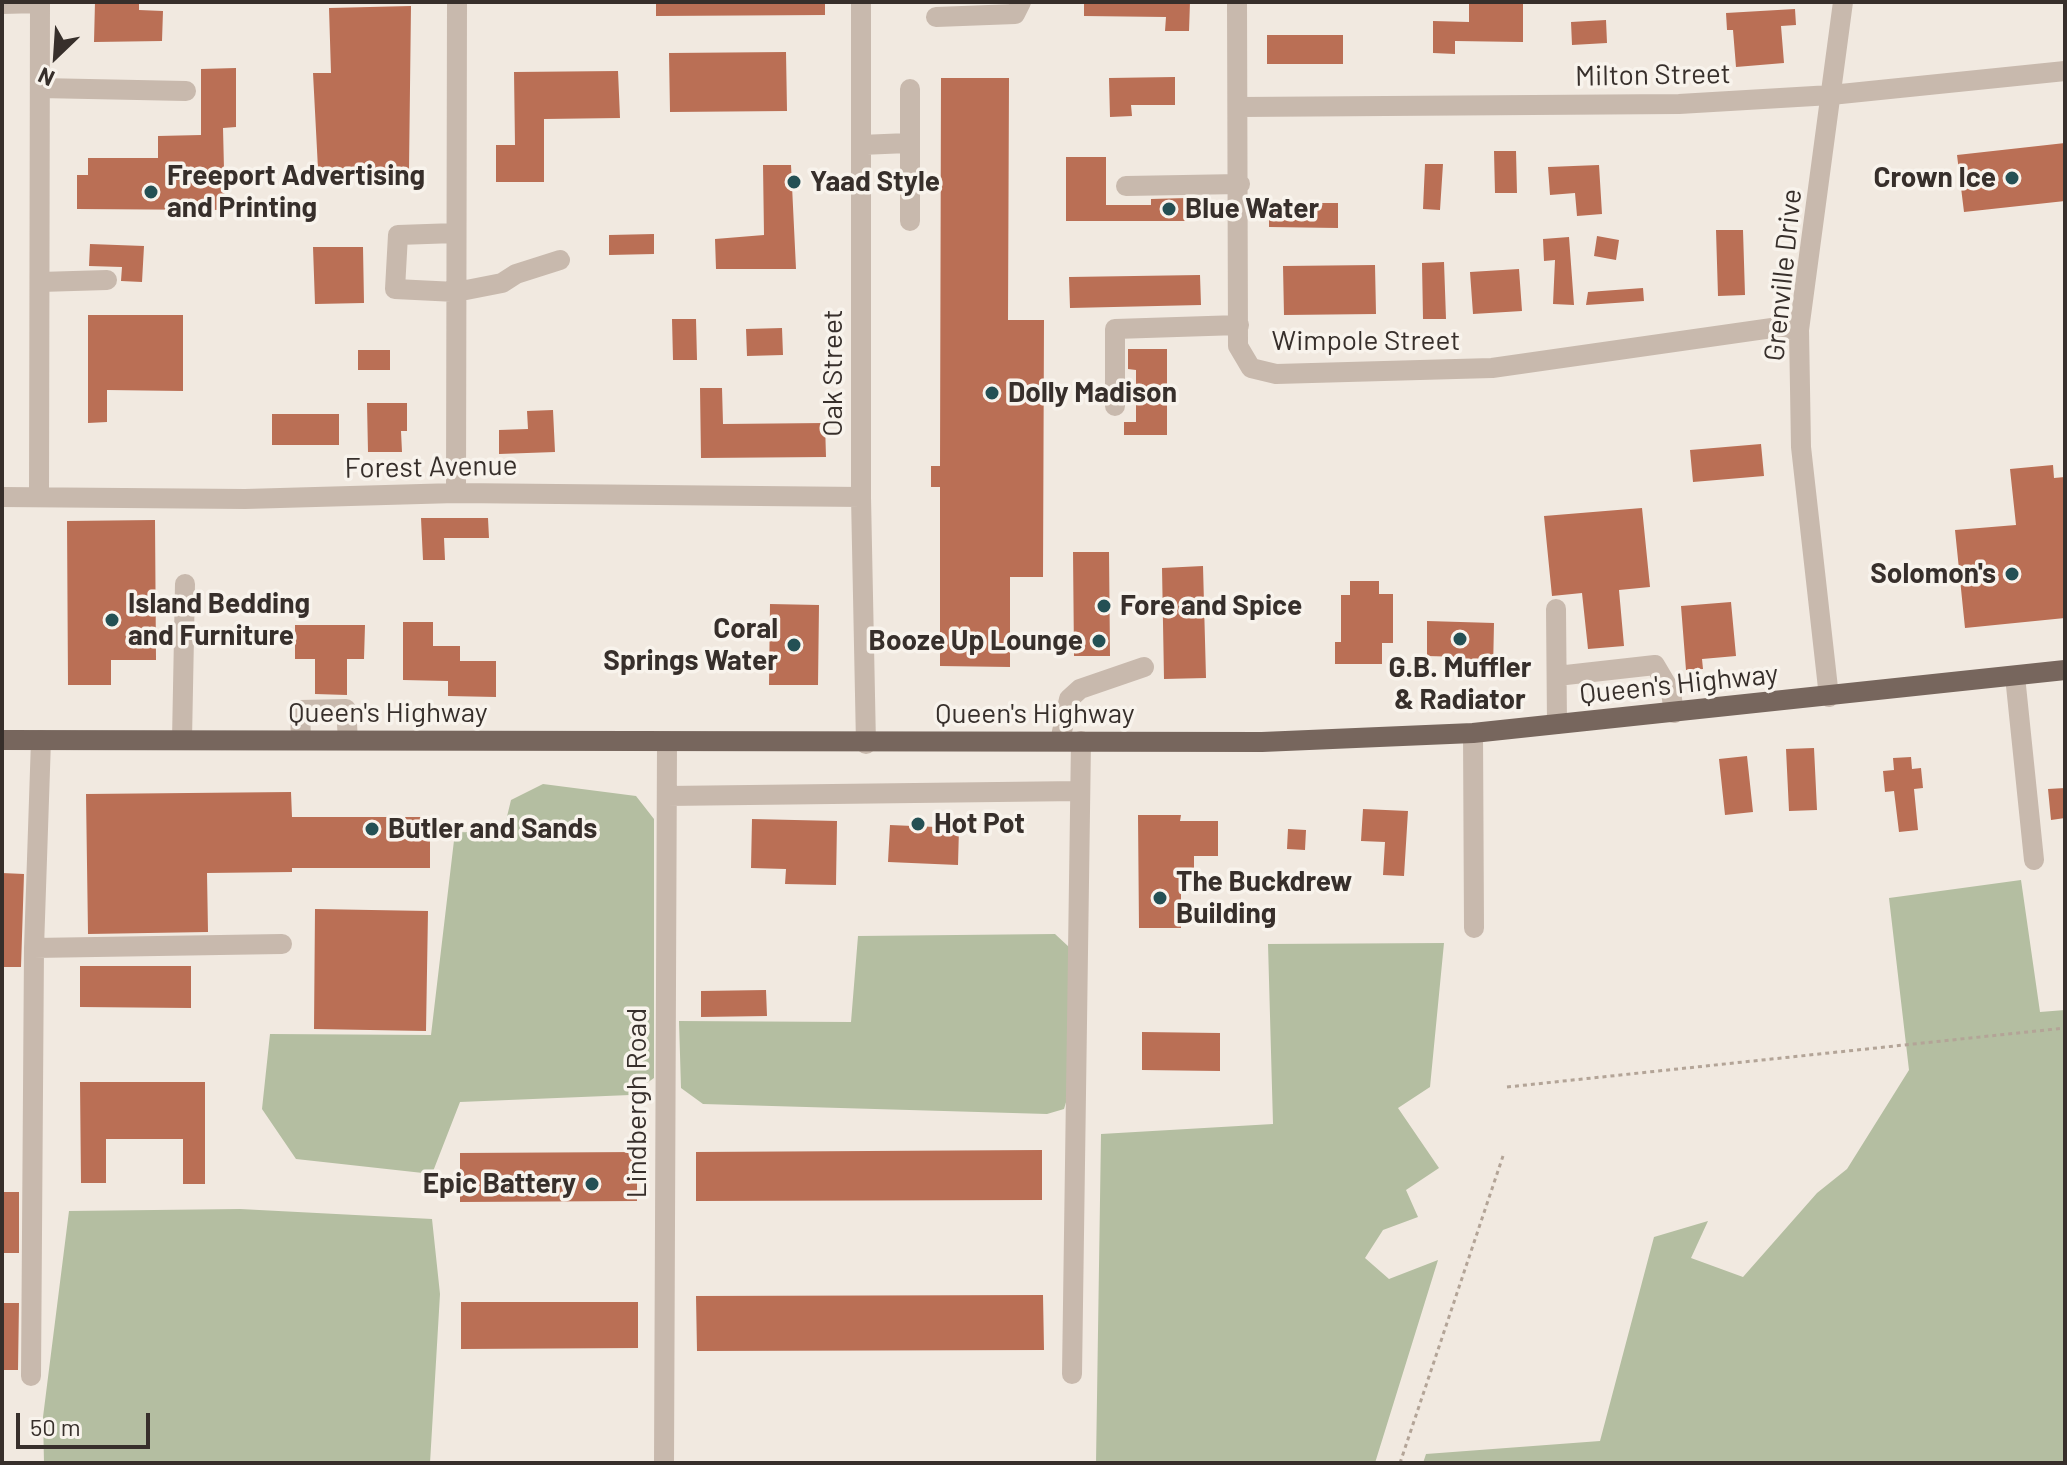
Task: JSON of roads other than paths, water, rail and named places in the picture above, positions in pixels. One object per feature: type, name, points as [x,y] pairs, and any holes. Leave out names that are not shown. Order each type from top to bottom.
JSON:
[{"type":"main road","name":"Queen's Highway","points":[[2,740],[667,744],[1262,742],[1473,733],[2065,670]]},
{"type":"street","points":[[2,4],[40,2],[39,497]]},
{"type":"street","points":[[456,493],[457,2]]},
{"type":"street","name":"Oak Street","points":[[861,2],[861,497],[866,744]]},
{"type":"street","points":[[936,17],[1015,14],[1021,2]]},
{"type":"street","name":"Wimpole Street","points":[[1237,2],[1240,107],[1238,346],[1251,368],[1276,374],[1492,368],[1772,328],[1799,330]]},
{"type":"street","name":"Grenville Drive","points":[[1829,697],[1801,447],[1799,330],[1843,2]]},
{"type":"street","name":"Milton Street","points":[[1240,107],[1679,104],[1831,95],[2065,71]]},
{"type":"street","points":[[40,88],[186,91]]},
{"type":"street","points":[[910,89],[910,221]]},
{"type":"street","points":[[861,145],[908,143]]},
{"type":"street","points":[[1126,186],[1240,184]]},
{"type":"street","points":[[456,233],[398,235],[395,289],[456,292],[502,283],[516,274],[560,260]]},
{"type":"street","points":[[40,282],[107,280]]},
{"type":"street","points":[[1115,406],[1115,329],[1239,325]]},
{"type":"street","name":"Forest Avenue","points":[[2,497],[245,499],[456,493],[861,497]]},
{"type":"street","points":[[182,740],[185,584]]},
{"type":"street","points":[[1556,609],[1557,724]]},
{"type":"street","points":[[1557,676],[1655,665],[1671,692],[1674,713]]},
{"type":"street","points":[[1060,741],[1069,699],[1080,689],[1144,667]]},
{"type":"street","points":[[2015,676],[2034,860]]},
{"type":"street","points":[[301,740],[300,710],[346,709],[348,740]]},
{"type":"street","points":[[1473,733],[1474,928]]},
{"type":"street","points":[[31,1376],[34,948],[41,740]]},
{"type":"street","points":[[1072,1374],[1081,741]]},
{"type":"street","name":"Lindbergh Road","points":[[664,1463],[667,744]]},
{"type":"street","points":[[667,796],[1080,791]]},
{"type":"street","points":[[34,948],[282,944]]},
{"type":"place","name":"Crown Ice","points":[[2012,178]]},
{"type":"place","name":"Yaad Style","points":[[794,182]]},
{"type":"place","name":"Freeport Advertising and Printing","points":[[151,192]]},
{"type":"place","name":"Blue Water","points":[[1169,209]]},
{"type":"place","name":"Dolly Madison","points":[[992,393]]},
{"type":"place","name":"Solomon's","points":[[2012,574]]},
{"type":"place","name":"Fore and Spice","points":[[1104,606]]},
{"type":"place","name":"Island Bedding and Furniture","points":[[112,620]]},
{"type":"place","name":"G.B. Muffler & Radiator","points":[[1460,639]]},
{"type":"place","name":"Booze Up Lounge","points":[[1099,641]]},
{"type":"place","name":"Coral Springs Water","points":[[794,645]]},
{"type":"place","name":"Hot Pot","points":[[918,824]]},
{"type":"place","name":"Butler and Sands","points":[[372,829]]},
{"type":"place","name":"The Buckdrew Building","points":[[1160,898]]},
{"type":"place","name":"Epic Battery","points":[[592,1184]]}]
